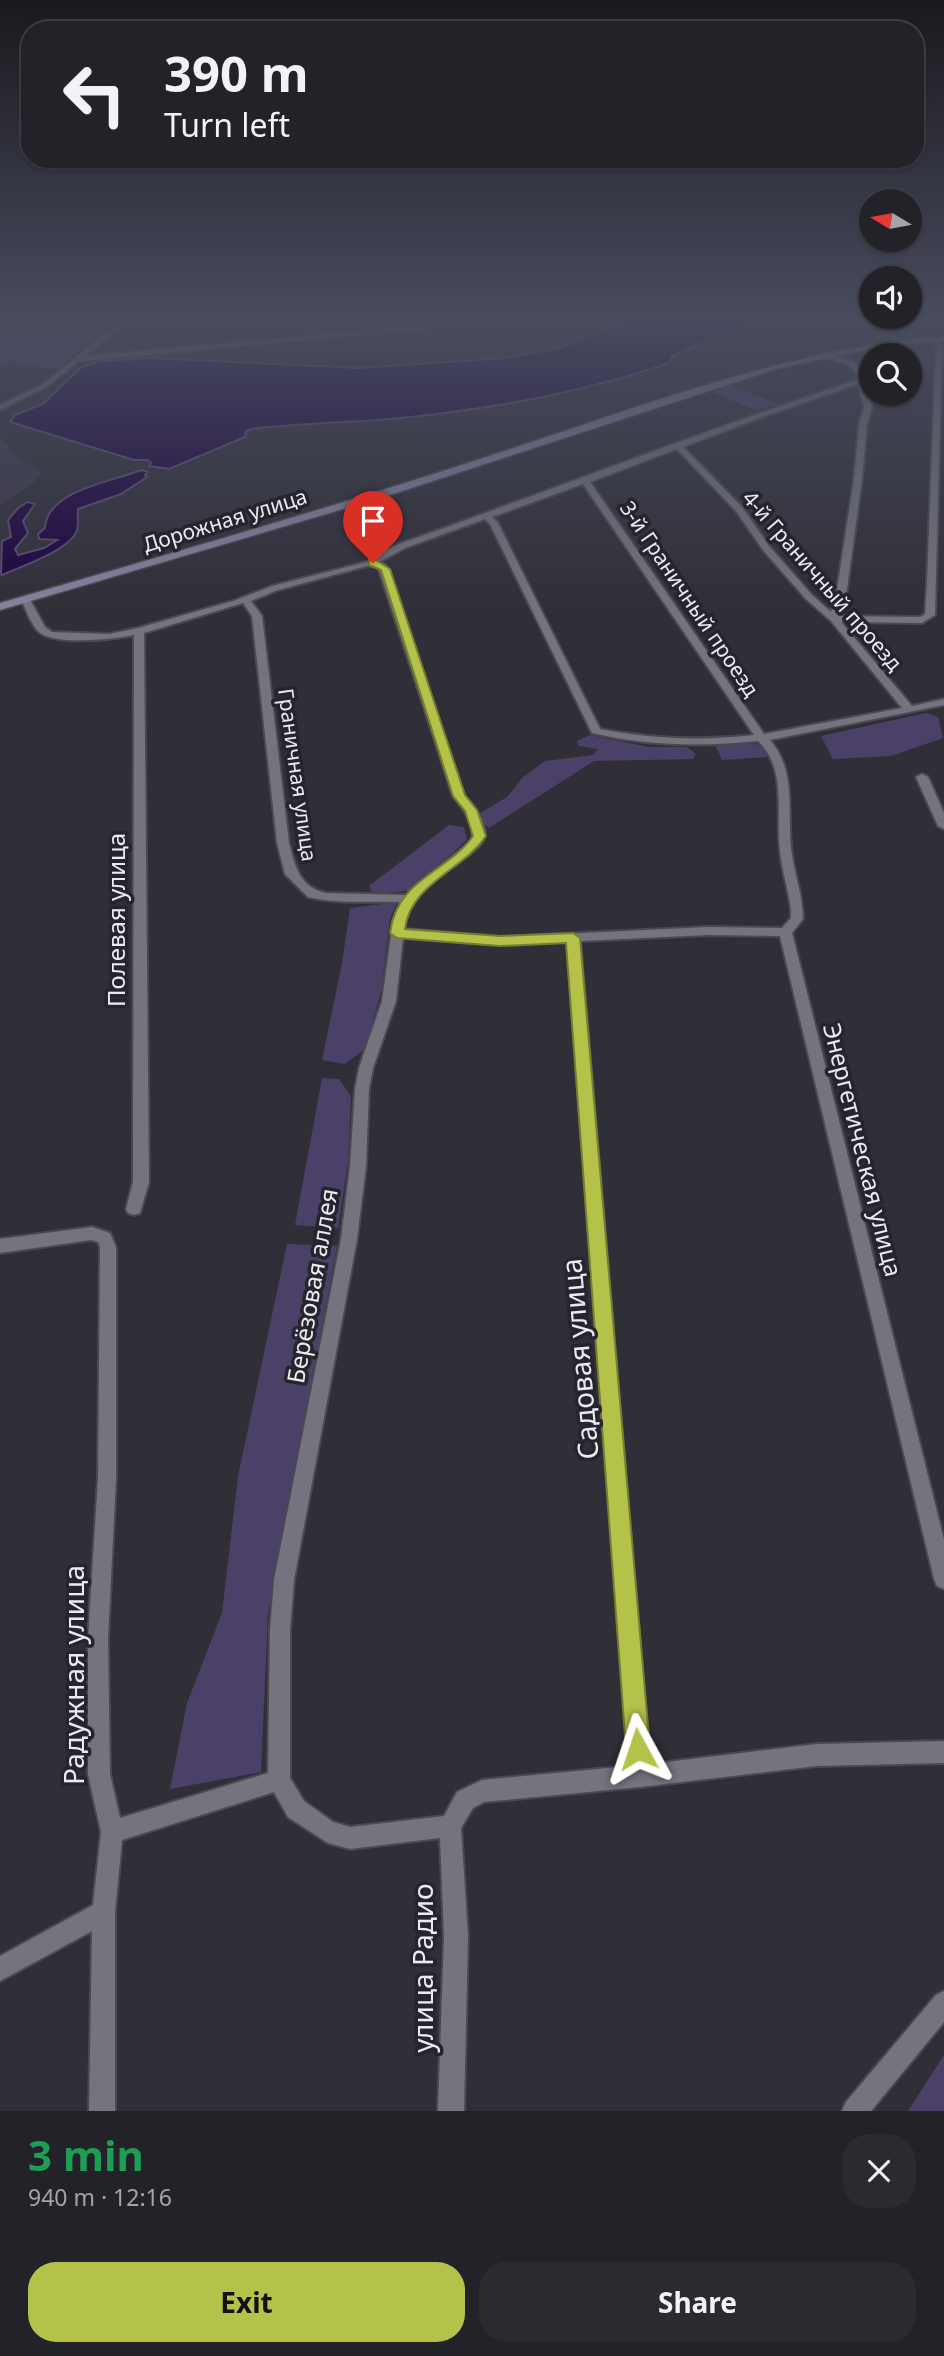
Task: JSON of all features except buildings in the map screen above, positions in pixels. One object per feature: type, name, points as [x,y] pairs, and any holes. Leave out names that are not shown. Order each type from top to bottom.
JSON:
[{"type":"main road","name":"Дорожная улица","points":[[0,607],[368,499],[616,418]]},
{"type":"street","points":[[26,600],[41,629],[50,635],[109,637],[139,631],[373,563],[387,552],[751,418]]},
{"type":"street","points":[[865,418],[841,596],[834,619],[922,620],[930,615],[937,418]]},
{"type":"street","name":"4-й Граничный проезд","points":[[678,446],[739,509],[766,548],[809,597],[834,619],[909,709]]},
{"type":"street","name":"3-й Граничный проезд","points":[[585,481],[762,739]]},
{"type":"street","points":[[487,517],[494,523],[596,731],[647,743],[762,739],[791,736],[944,702]]},
{"type":"street","name":"Берёзовая аллея","points":[[279,1780],[279,1630],[284,1580],[349,1239],[358,1166],[362,1089],[389,1001],[399,920],[419,888],[471,848],[480,836],[471,810],[459,796],[385,569],[373,563]]},
{"type":"street","name":"Граничная улица","points":[[245,599],[257,616],[283,843],[291,874],[312,894],[326,897],[353,895],[410,899]]},
{"type":"street","name":"Полевая улица","points":[[135,1209],[141,1182],[139,631]]},
{"type":"street","points":[[397,933],[500,941],[708,931],[785,932],[797,919],[798,908],[786,851],[782,773],[771,746],[762,739]]},
{"type":"street","points":[[922,777],[944,827]]},
{"type":"street","name":"Энергетическая улица","points":[[785,932],[944,1579]]},
{"type":"street","name":"Садовая улица","points":[[573,938],[640,1776]]},
{"type":"street","name":"Радужная улица","points":[[0,1246],[92,1233],[103,1238],[108,1247],[107,1478],[98,1639],[99,1774],[112,1832],[104,1912],[102,2111]]},
{"type":"street","points":[[112,1832],[279,1780],[296,1809],[328,1832],[350,1838],[450,1826],[465,1800],[482,1791],[817,1755],[944,1752]]},
{"type":"street","name":"улица Радио","points":[[450,1826],[456,1936],[451,2111]]},
{"type":"street","points":[[0,1969],[104,1912]]},
{"type":"street","points":[[855,2111],[944,2003]]},
{"type":"shaded area","points":[[13,418],[404,418],[252,429],[246,431],[245,437],[169,469],[149,466],[151,463],[148,460],[134,460],[10,422]]},
{"type":"shaded area","points":[[0,436],[17,458],[37,467],[42,473],[30,486],[0,505]]},
{"type":"shaded area","points":[[141,470],[148,472],[145,475],[147,477],[121,494],[78,509],[77,530],[65,544],[44,557],[2,575],[2,541],[11,537],[8,520],[18,508],[28,502],[35,504],[23,521],[28,533],[15,549],[18,555],[44,548],[57,540],[39,539],[38,534],[45,528],[49,515],[57,505],[69,496]]},
{"type":"shaded area","points":[[926,713],[938,717],[943,738],[891,756],[833,759],[821,736]]},
{"type":"shaded area","points":[[590,735],[649,747],[687,747],[696,754],[693,759],[594,761],[489,828],[477,815],[507,797],[523,777],[545,761],[593,755],[598,749],[579,746],[577,741]]},
{"type":"shaded area","points":[[715,745],[762,745],[767,757],[722,760]]},
{"type":"shaded area","points":[[449,825],[464,827],[467,840],[409,891],[373,894],[369,886]]},
{"type":"shaded area","points":[[398,902],[390,918],[382,987],[366,1048],[345,1064],[322,1060],[350,908]]},
{"type":"shaded area","points":[[322,1078],[339,1079],[351,1096],[348,1162],[338,1228],[295,1225]]},
{"type":"shaded area","points":[[287,1244],[337,1246],[268,1614],[261,1772],[170,1789],[187,1703],[222,1613],[238,1476]]},
{"type":"shaded area","points":[[944,2055],[944,2111],[908,2111]]},
{"type":"route","points":[[373,563],[383,565],[385,569],[459,796],[471,810],[480,836],[471,848],[419,888],[406,904],[397,933],[500,941],[573,938],[638,1749]]}]
